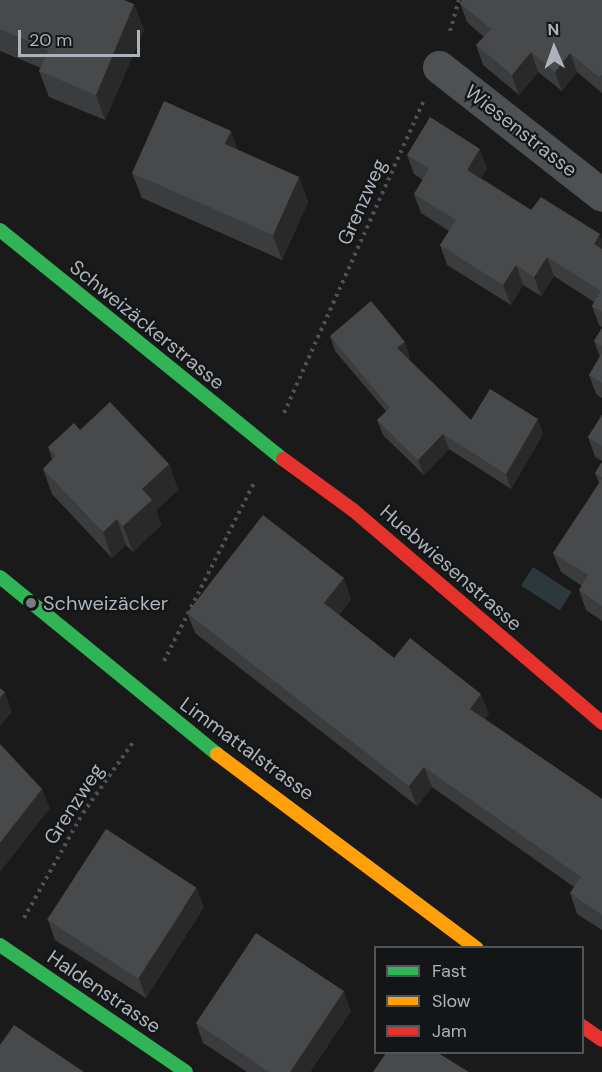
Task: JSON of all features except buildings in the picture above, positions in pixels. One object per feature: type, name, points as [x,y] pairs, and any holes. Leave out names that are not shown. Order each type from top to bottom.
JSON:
[{"type":"street","name":"Wiesenstrasse","points":[[439,67],[602,195]]},
{"type":"street","name":"Schweizäckerstrasse","points":[[0,230],[269,449]]},
{"type":"street","name":"Huebwiesenstrasse","points":[[269,449],[353,510],[602,723]]},
{"type":"street","name":"Limmattalstrasse","points":[[0,577],[149,703],[473,946]]},
{"type":"street","name":"Haldenstrasse","points":[[0,945],[186,1072]]},
{"type":"street","points":[[584,1027],[602,1040]]},
{"type":"path","name":"Grenzweg","points":[[284,412],[439,67],[459,0]]},
{"type":"path","points":[[164,661],[256,478]]},
{"type":"path","name":"Grenzweg","points":[[42,885],[134,741]]},
{"type":"shaded area","points":[[533,567],[572,592],[560,611],[521,585]]},
{"type":"traffic: fast","points":[[0,230],[283,459]]},
{"type":"traffic: fast","points":[[0,577],[217,754]]},
{"type":"traffic: fast","points":[[0,945],[186,1072]]},
{"type":"traffic: slow","points":[[217,754],[473,946]]},
{"type":"traffic: jam","points":[[283,459],[353,510],[602,723]]},
{"type":"traffic: jam","points":[[584,1027],[602,1040]]},
{"type":"place","name":"Schweizäcker","points":[[31,603]]}]
